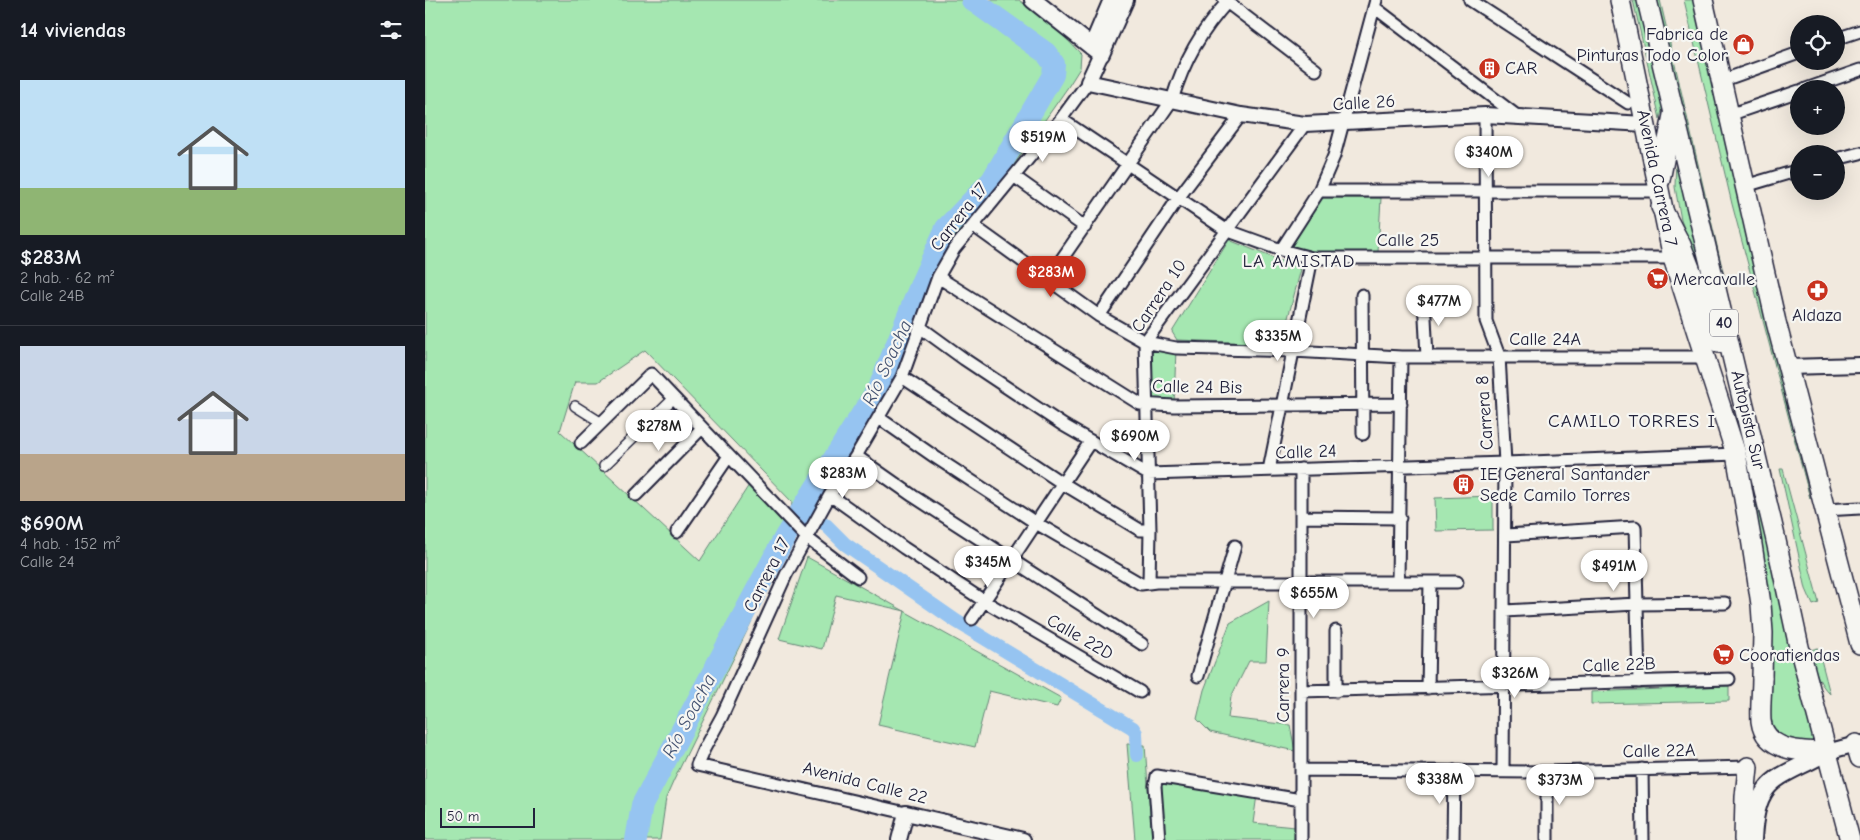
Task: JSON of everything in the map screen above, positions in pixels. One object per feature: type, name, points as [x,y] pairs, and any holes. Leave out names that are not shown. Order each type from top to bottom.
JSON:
[{"type":"main road","points":[[1033,0],[1096,50]]},
{"type":"main road","points":[[1096,50],[1112,0]]},
{"type":"main road","points":[[1096,50],[1125,0]]},
{"type":"main road","name":"Avenida Carrera 7","points":[[1620,0],[1673,258],[1736,454],[1761,604],[1763,633],[1761,722],[1765,732],[1779,746],[1789,750],[1827,752]]},
{"type":"main road","name":"Autopista Sur","points":[[1647,0],[1749,424],[1797,639],[1850,840]]},
{"type":"main road","points":[[1703,0],[1787,368],[1860,644]]},
{"type":"main road","points":[[1673,110],[1660,199],[1695,278],[1749,424]]},
{"type":"main road","points":[[1753,840],[1756,808],[1763,792],[1784,773],[1827,752]]},
{"type":"main road","points":[[1745,840],[1745,796],[1748,767]]},
{"type":"street","points":[[1470,0],[1628,103]]},
{"type":"street","points":[[1048,279],[1172,100],[1176,85],[1191,51],[1203,30],[1227,1],[1316,70]]},
{"type":"street","points":[[1281,250],[1319,191],[1334,156],[1375,3],[1517,116]]},
{"type":"street","points":[[1845,37],[1860,31]]},
{"type":"street","name":"Carrera 17","points":[[697,765],[703,749],[725,708],[803,534],[856,456],[903,377],[938,277],[954,250],[1015,177],[1088,82],[1096,50]]},
{"type":"street","points":[[1721,81],[1790,56]]},
{"type":"street","points":[[1832,80],[1860,70]]},
{"type":"street","name":"Calle 26","points":[[1088,82],[1241,114],[1305,124],[1485,115],[1645,124]]},
{"type":"street","points":[[1729,116],[1790,94]]},
{"type":"street","points":[[1099,316],[1179,197],[1241,114]]},
{"type":"street","name":"Carrera 8","points":[[1485,115],[1486,321],[1499,356],[1505,464],[1503,771]]},
{"type":"street","name":"Calle 25","points":[[1061,119],[1226,230],[1281,250],[1312,258],[1673,258]]},
{"type":"street","name":"Carrera 10","points":[[1145,583],[1148,474],[1145,342],[1305,124]]},
{"type":"street","points":[[1845,157],[1860,153]]},
{"type":"street","points":[[1745,186],[1790,173]]},
{"type":"street","points":[[1015,177],[1085,227]]},
{"type":"street","points":[[1319,191],[1485,191],[1660,199]]},
{"type":"street","name":"Calle 24A","points":[[975,227],[1099,316],[1145,342],[1176,348],[1293,351],[1401,357],[1705,357]]},
{"type":"street","points":[[1269,470],[1312,258]]},
{"type":"street","name":"Calle 24 Bis","points":[[938,277],[1140,404],[1282,406],[1401,404]]},
{"type":"street","points":[[1362,295],[1363,434]]},
{"type":"street","points":[[1424,298],[1427,357]]},
{"type":"street","points":[[920,327],[964,359],[1090,442],[1148,474]]},
{"type":"street","points":[[1398,582],[1401,357]]},
{"type":"street","points":[[1787,368],[1860,365]]},
{"type":"street","points":[[581,443],[651,374],[803,534],[858,578]]},
{"type":"street","points":[[903,377],[1062,483],[1145,530]]},
{"type":"street","points":[[604,466],[674,398]]},
{"type":"street","points":[[575,406],[602,423]]},
{"type":"street","points":[[879,418],[935,458],[1036,523],[1145,583],[1457,582]]},
{"type":"street","points":[[636,495],[702,428]]},
{"type":"street","points":[[971,619],[1090,442]]},
{"type":"street","name":"Calle 24","points":[[1148,474],[1505,464],[1736,454]]},
{"type":"street","points":[[677,532],[729,456]]},
{"type":"street","points":[[856,456],[913,496],[1142,644]]},
{"type":"street","name":"Carrera 9","points":[[1301,469],[1301,840]]},
{"type":"street","name":"Calle 22D","points":[[830,494],[904,548],[984,601],[1140,692]]},
{"type":"street","points":[[1825,510],[1860,508]]},
{"type":"street","points":[[1301,517],[1400,518]]},
{"type":"street","points":[[1506,535],[1635,527],[1639,682]]},
{"type":"street","points":[[1198,676],[1235,546]]},
{"type":"street","points":[[1428,688],[1430,582]]},
{"type":"street","points":[[1505,611],[1637,604],[1725,603]]},
{"type":"street","points":[[1336,631],[1336,691]]},
{"type":"street","name":"Calle 22B","points":[[1301,691],[1729,679]]},
{"type":"street","points":[[1827,752],[1859,748]]},
{"type":"street","name":"Avenida Calle 22","points":[[697,765],[1023,840]]},
{"type":"street","name":"Calle 22A","points":[[1301,770],[1547,772],[1748,767]]},
{"type":"street","points":[[1642,769],[1643,840]]},
{"type":"street","points":[[1453,840],[1454,771]]},
{"type":"street","points":[[1547,772],[1547,840]]},
{"type":"street","points":[[1159,840],[1155,786],[1157,776],[1301,800]]},
{"type":"street","points":[[899,840],[906,813]]},
{"type":"green space","points":[[425,0],[1019,0],[1058,30],[1081,54],[1080,68],[992,196],[941,257],[896,373],[792,539],[674,780],[666,798],[660,840],[425,840]],"holes":[[[645,350],[792,502],[791,510],[784,524],[749,485],[700,561],[560,431],[575,382],[598,382]]]},
{"type":"green space","points":[[1633,0],[1639,0],[1663,106],[1660,119]]},
{"type":"green space","points":[[1654,0],[1660,0],[1724,276],[1740,366]]},
{"type":"green space","points":[[1684,0],[1694,0],[1739,203],[1810,498],[1732,204]]},
{"type":"green space","points":[[1676,157],[1708,293],[1681,220],[1675,187]]},
{"type":"green space","points":[[1322,198],[1381,198],[1378,252],[1312,254],[1291,247]]},
{"type":"green space","points":[[1229,240],[1301,269],[1281,344],[1177,340],[1172,332]]},
{"type":"green space","points":[[1145,342],[1176,348],[1174,406],[1147,405]]},
{"type":"green space","points":[[1780,469],[1783,469],[1819,603],[1813,605],[1806,589]]},
{"type":"green space","points":[[1493,496],[1493,530],[1436,531],[1435,498]]},
{"type":"green space","points":[[1760,504],[1818,741],[1793,744],[1773,731],[1767,718],[1753,507]]},
{"type":"green space","points":[[807,557],[904,611],[836,595],[822,649],[779,639]]},
{"type":"green space","points":[[1269,601],[1266,661],[1249,661],[1231,697],[1228,718],[1290,725],[1295,751],[1210,732],[1197,719],[1204,690],[1230,623]]},
{"type":"green space","points":[[905,611],[1061,698],[1057,707],[989,691],[975,747],[878,725]]},
{"type":"green space","points":[[1818,648],[1830,694],[1819,679],[1813,662],[1810,650]]},
{"type":"green space","points":[[1729,686],[1729,701],[1591,704],[1591,692]]},
{"type":"green space","points":[[1127,744],[1145,745],[1152,840],[1135,840]]},
{"type":"green space","points":[[1158,777],[1257,795],[1253,823],[1295,827],[1294,840],[1163,840]]},
{"type":"waterway","name":"Río Soacha","points":[[636,840],[642,805],[786,535],[880,385],[922,281],[946,228],[992,180],[1053,75],[1054,64],[1046,53],[972,0]]},
{"type":"waterway","points":[[826,525],[845,544],[956,621],[1133,728],[1136,733],[1137,755]]},
{"type":"place","name":"Fabrica de Pinturas Todo Color","points":[[1744,44]]},
{"type":"place","name":"CAR","points":[[1489,68]]},
{"type":"place","name":"Mercavalle","points":[[1657,279]]},
{"type":"place","name":"Aldaza","points":[[1817,290]]},
{"type":"place","name":"IE General Santander Sede Camilo Torres","points":[[1464,484]]},
{"type":"place","name":"Cooratiendas","points":[[1723,655]]},
{"type":"district","name":"LA AMISTAD","points":[[1299,261]]},
{"type":"district","name":"CAMILO TORRES I","points":[[1632,421]]}]
